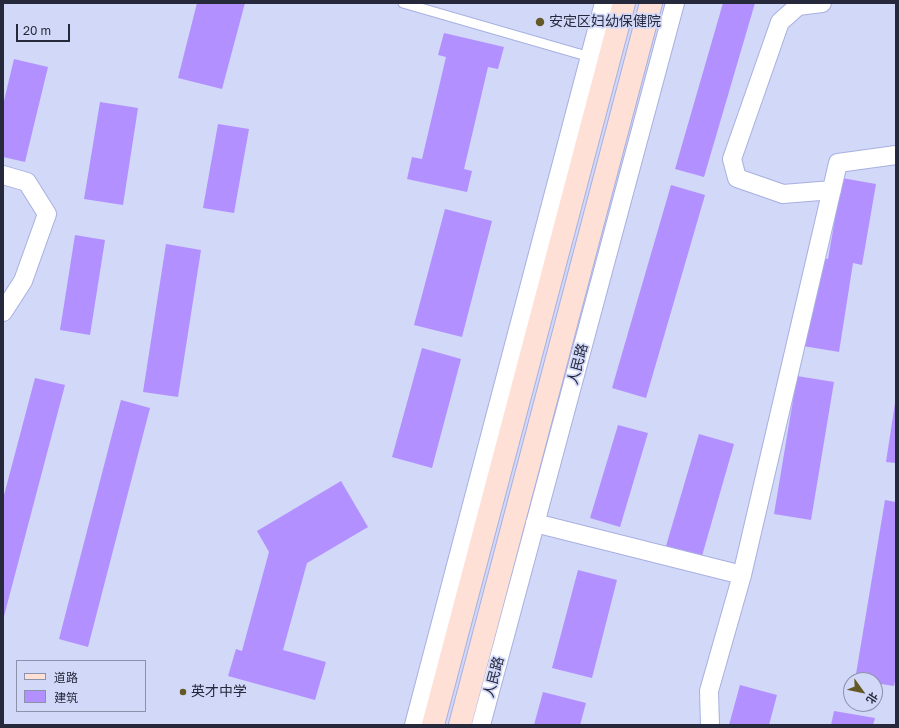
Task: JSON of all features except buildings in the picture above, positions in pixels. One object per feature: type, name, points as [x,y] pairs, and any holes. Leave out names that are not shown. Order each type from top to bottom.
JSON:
[{"type":"main road","points":[[433,725],[624,3]]},
{"type":"main road","name":"人民路","points":[[460,725],[651,3]]},
{"type":"street","points":[[414,725],[604,3]]},
{"type":"street","name":"人民路","points":[[481,725],[674,3]]},
{"type":"street","points":[[822,3],[798,6],[780,22],[732,159],[737,178],[783,194],[832,190]]},
{"type":"street","points":[[710,725],[709,691],[742,575],[838,163],[896,155]]},
{"type":"street","points":[[3,175],[27,182],[47,214],[23,281],[3,312]]},
{"type":"street","points":[[535,524],[742,575]]},
{"type":"lane","points":[[403,3],[590,57]]},
{"type":"place","name":"安定区妇幼保健院","points":[[540,22]]},
{"type":"place","name":"英才中学","points":[[183,692]]}]
